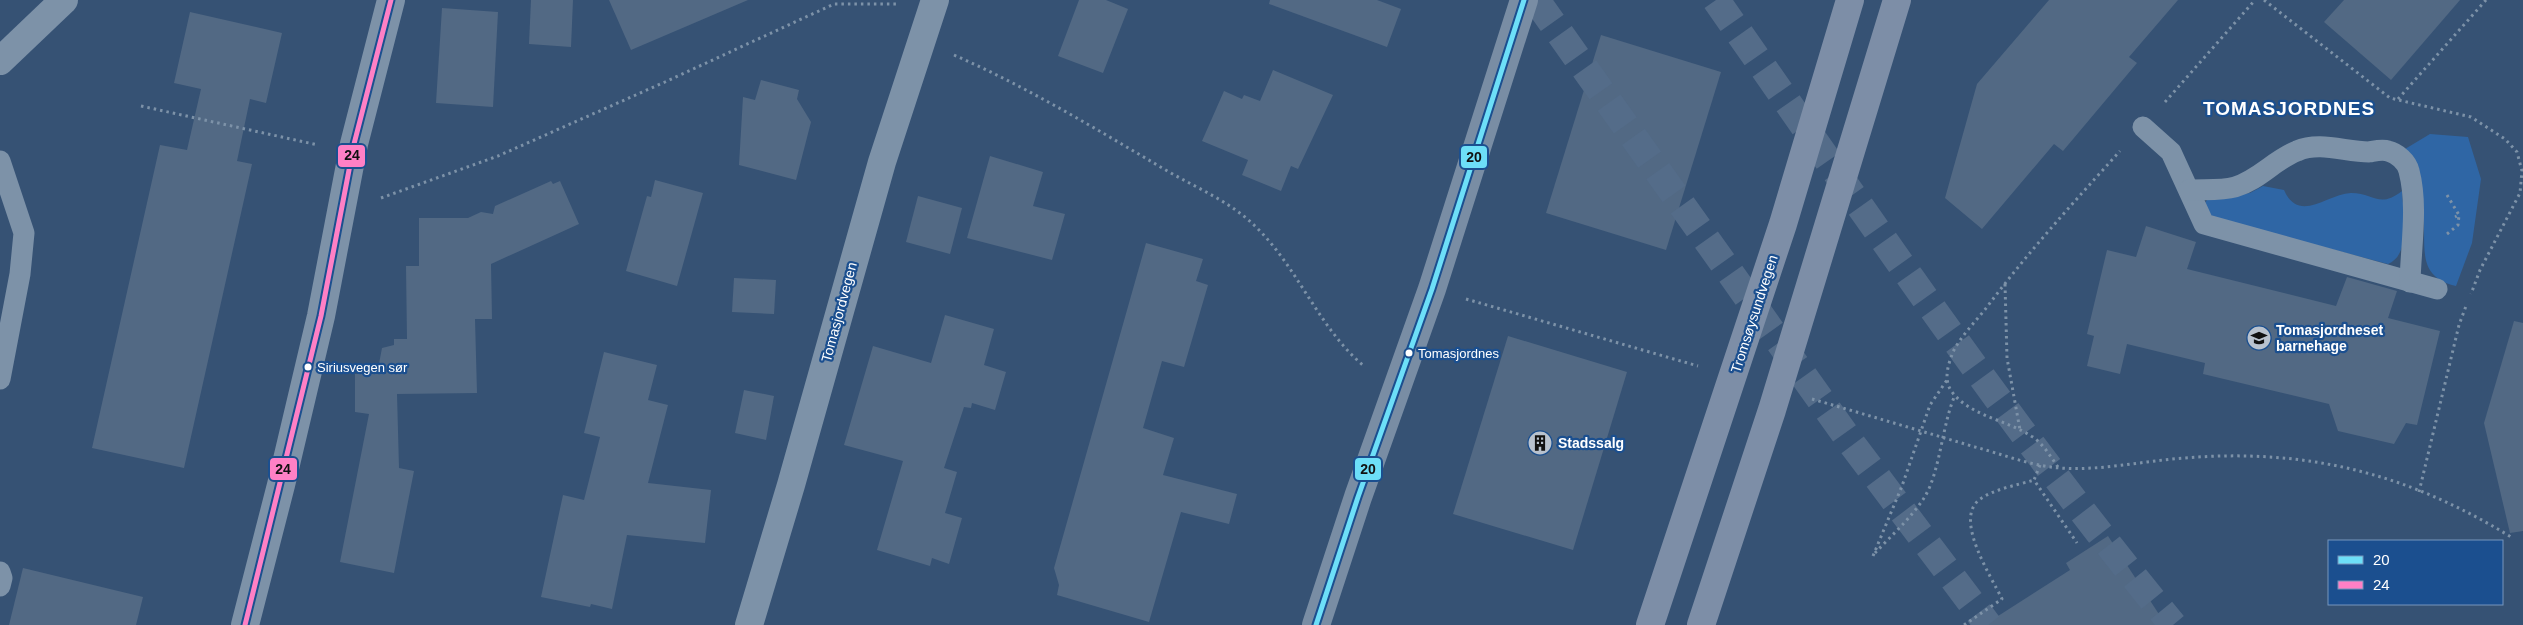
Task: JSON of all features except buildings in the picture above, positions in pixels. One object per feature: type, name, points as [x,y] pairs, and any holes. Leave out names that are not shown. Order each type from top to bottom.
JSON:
[{"type":"main road","name":"Tromsøysundvegen","points":[[1650,625],[1783,224],[1850,0]]},
{"type":"main road","points":[[1701,625],[1772,410],[1897,0]]},
{"type":"street","points":[[0,61],[64,0]]},
{"type":"street","points":[[245,625],[321,316],[354,144],[391,0]]},
{"type":"street","points":[[1316,625],[1358,497],[1432,289],[1524,0]]},
{"type":"street","name":"Tomasjordvegen","points":[[749,625],[791,485],[877,179],[935,2]]},
{"type":"lane","points":[[2143,127],[2171,152],[2204,224],[2437,290]]},
{"type":"lane","points":[[2189,190],[2233,188],[2255,179],[2281,158],[2298,150],[2315,146],[2368,152],[2386,150],[2403,160],[2409,169],[2413,198],[2410,282]]},
{"type":"lane","points":[[0,161],[24,233],[20,274],[0,380]]},
{"type":"lane","points":[[0,572],[0,586]]},
{"type":"path","points":[[2058,468],[2046,449],[2032,436],[1971,407],[1955,395],[1947,380],[1947,368],[1954,351],[2005,283],[2072,204],[2255,0]]},
{"type":"path","points":[[2398,99],[2486,0]]},
{"type":"path","points":[[340,213],[498,156],[834,4],[935,2]]},
{"type":"path","points":[[920,45],[953,55],[986,69],[1234,207],[1264,236],[1349,354],[1372,372]]},
{"type":"path","points":[[141,106],[280,136]]},
{"type":"path","points":[[2446,236],[2458,225],[2459,215]]},
{"type":"path","points":[[2005,283],[2007,358],[2020,430]]},
{"type":"path","points":[[1947,380],[1930,405],[1902,486],[1873,556],[1924,497],[1936,463],[1948,410],[1955,395]]},
{"type":"path","points":[[2017,458],[2058,468],[2083,468],[2184,458],[2238,455],[2312,460],[2373,473],[2474,515],[2511,537]]},
{"type":"path","points":[[1964,625],[2002,599],[1970,531],[1969,515],[1972,506],[1981,498],[2034,480],[2040,465]]},
{"type":"path","points":[[2034,480],[2077,543]]},
{"type":"shaded area","points":[[2430,134],[2468,137],[2481,179],[2472,243],[2456,286],[2442,281],[2433,274],[2428,266],[2425,256],[2422,209],[2405,149]]},
{"type":"shaded area","points":[[2263,186],[2284,190],[2290,200],[2297,205],[2305,206],[2351,193],[2382,200],[2388,199],[2402,191],[2404,232],[2403,242],[2396,259],[2388,264],[2212,218],[2205,203],[2207,200],[2250,193]]},
{"type":"tunnel","points":[[1536,0],[1852,444],[1988,625]]},
{"type":"tunnel","points":[[1716,0],[1882,238],[1995,395],[2112,550],[2173,625]]},
{"type":"transit line","name":"24","points":[[245,625],[321,316],[354,144],[391,0]]},
{"type":"transit line","name":"20","points":[[1316,625],[1358,497],[1432,289],[1524,0]]},
{"type":"place","name":"Tomasjordneset barnehage","points":[[2259,338]]},
{"type":"place","name":"Tomasjordnes","points":[[1409,353]]},
{"type":"place","name":"Siriusvegen sør","points":[[308,367]]},
{"type":"place","name":"Stadssalg","points":[[1540,443]]},
{"type":"district","name":"TOMASJORDNES","points":[[2289,108]]}]
